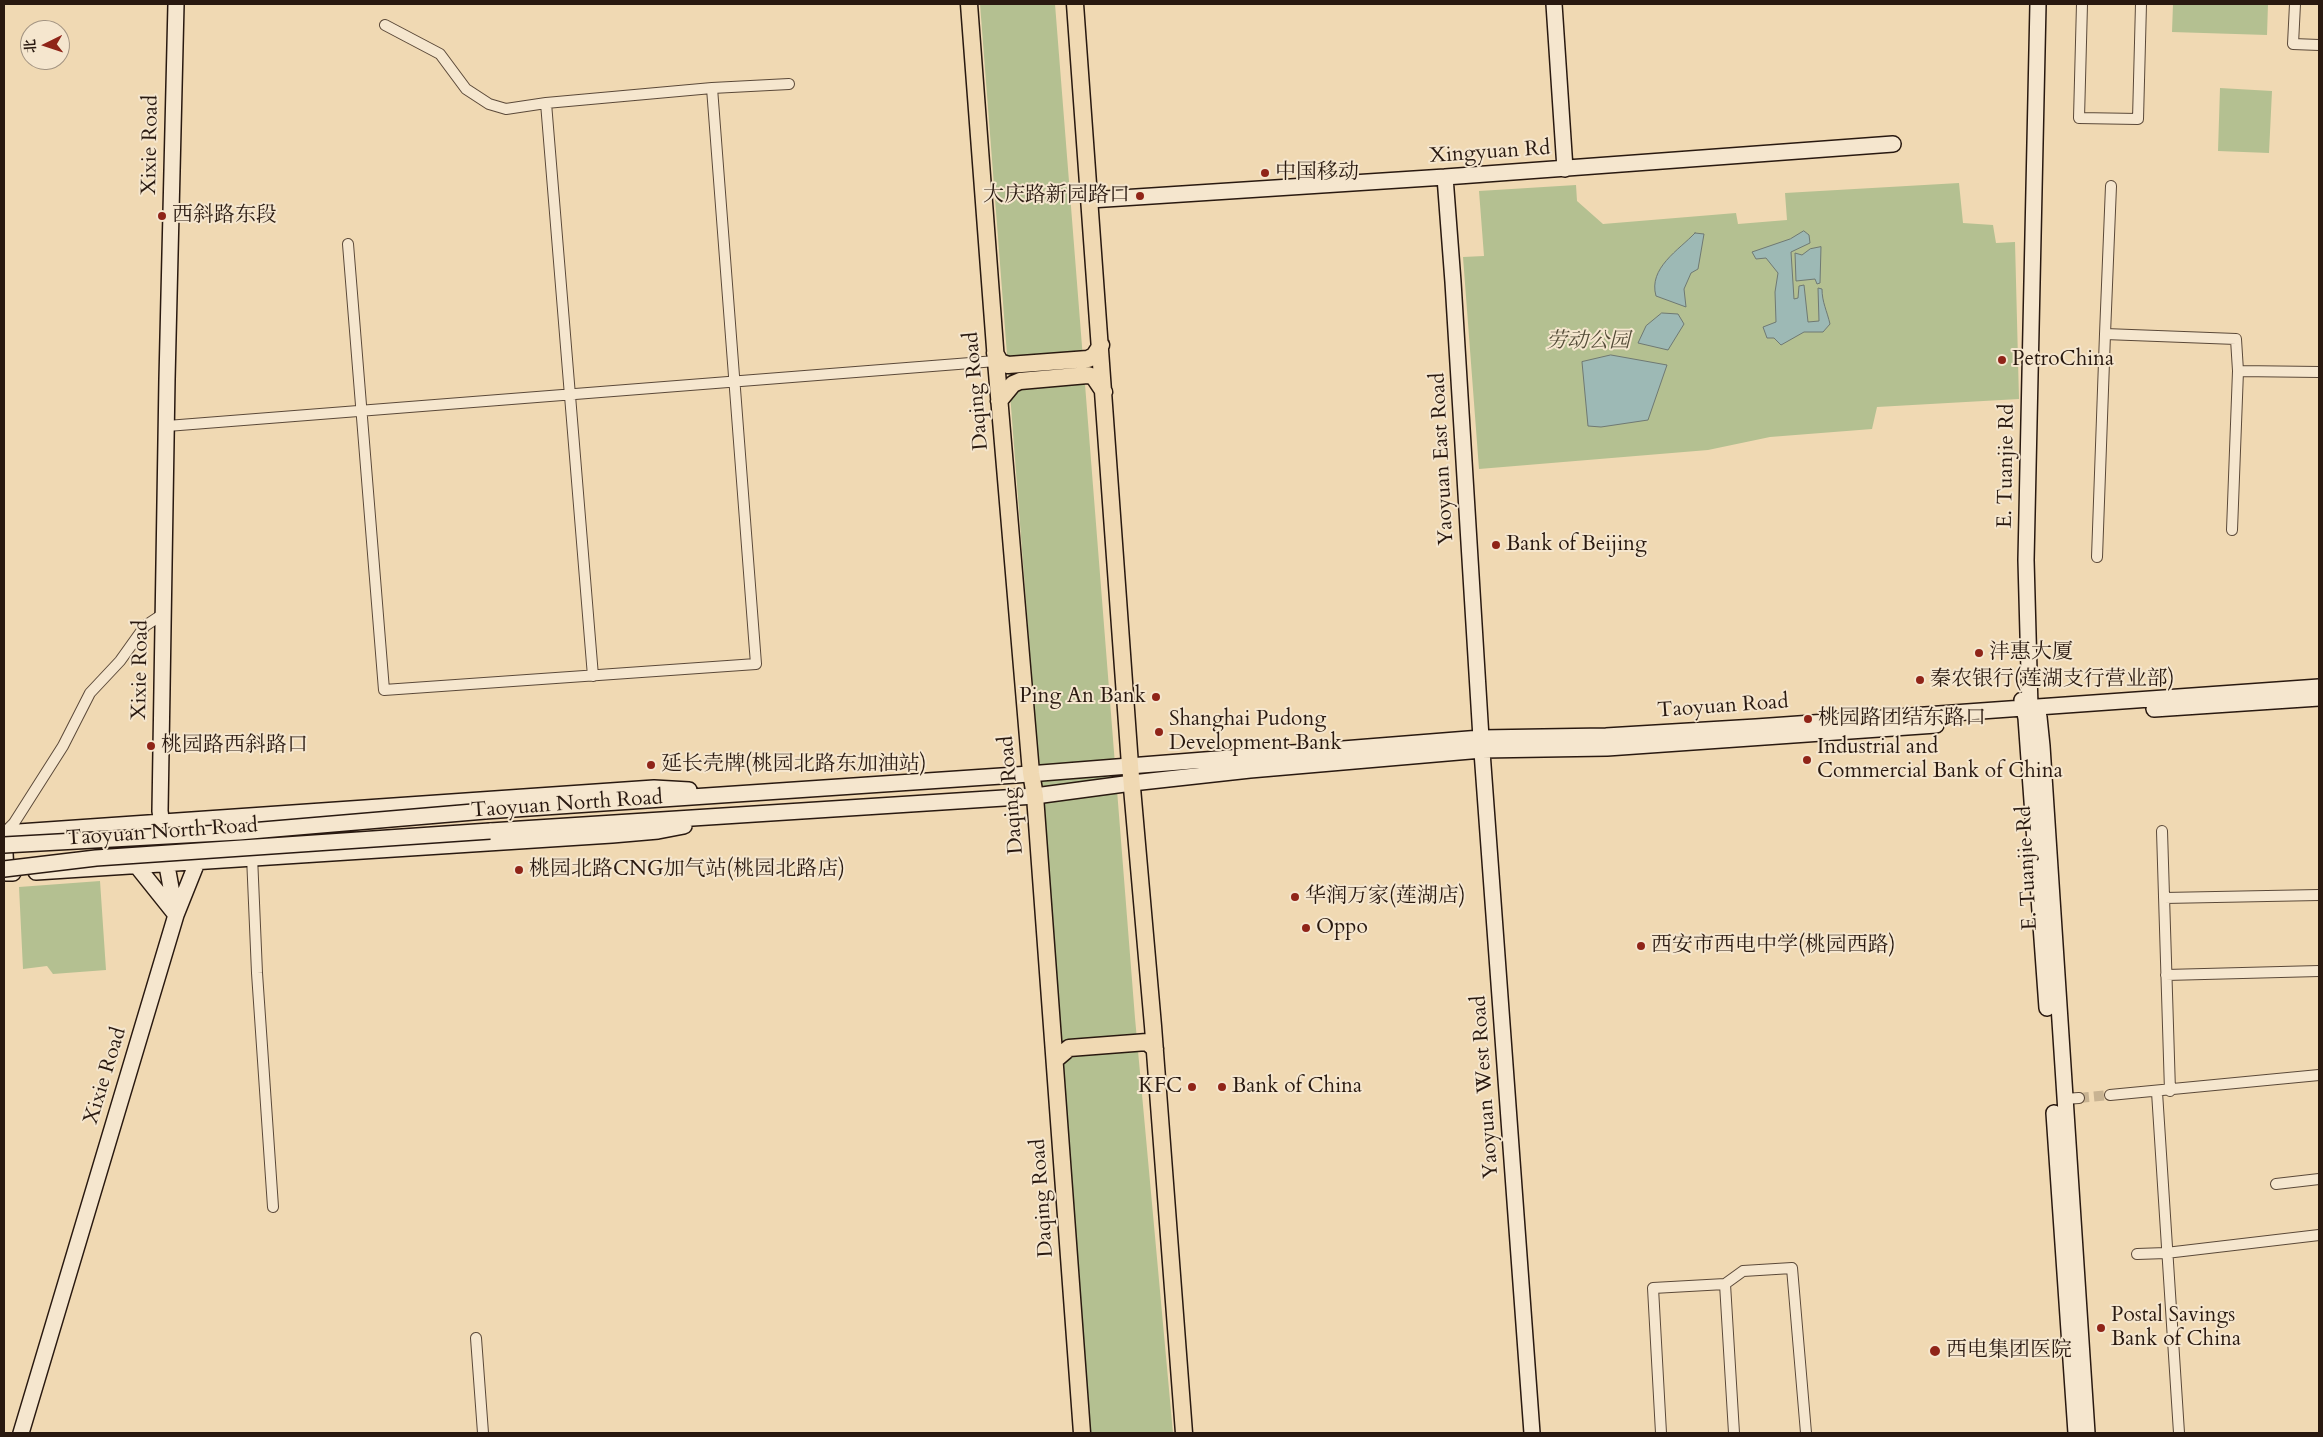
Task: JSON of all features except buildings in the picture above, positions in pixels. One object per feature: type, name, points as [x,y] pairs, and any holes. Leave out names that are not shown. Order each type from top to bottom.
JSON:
[{"type":"main road","name":"Daqing Road","points":[[970,4],[999,401],[1031,773],[1035,796],[1082,1433]]},
{"type":"main road","points":[[1075,4],[1130,765],[1155,1049],[1184,1433]]},
{"type":"main road","points":[[996,357],[1000,362],[1008,365],[1088,359],[1094,356],[1101,345]]},
{"type":"main road","points":[[999,401],[1013,384],[1049,378],[1088,375],[1094,377],[1104,392]]},
{"type":"main road","points":[[1053,1036],[1060,1042],[1068,1042],[1146,1036],[1151,1034],[1153,1028]]},
{"type":"main road","points":[[1055,1060],[1070,1048],[1147,1042],[1155,1049]]},
{"type":"street","name":"Xixie Road","points":[[21,1433],[176,915],[166,863],[162,823],[163,614],[176,4]]},
{"type":"street","points":[[1554,4],[1565,168]]},
{"type":"street","points":[[2028,4],[2016,574],[2021,616],[2021,682],[2029,713],[2076,1433]]},
{"type":"street","name":"E. Tuanjie Rd","points":[[2038,4],[2026,560],[2029,713],[2064,1099],[2088,1433]]},
{"type":"street","points":[[2082,4],[2079,118],[2138,119],[2141,4]]},
{"type":"street","points":[[2295,4],[2293,44],[2319,45]]},
{"type":"street","points":[[385,25],[440,54],[466,89],[489,104],[506,110],[546,103],[712,88],[789,84]]},
{"type":"street","points":[[348,244],[384,690],[756,664],[712,88]]},
{"type":"street","points":[[546,103],[593,676]]},
{"type":"street","name":"Xingyuan Rd","points":[[1090,200],[1445,177],[1893,144]]},
{"type":"street","name":"Yaoyuan East Road","points":[[1445,177],[1481,744]]},
{"type":"street","points":[[2097,557],[2111,186]]},
{"type":"street","points":[[2105,334],[2236,339],[2238,371],[2232,530]]},
{"type":"street","points":[[167,426],[735,382],[996,357]]},
{"type":"street","points":[[2238,371],[2319,372]]},
{"type":"street","points":[[163,614],[145,626],[120,661],[90,693],[63,746],[14,823],[4,833],[6,873],[658,831],[735,815]]},
{"type":"street","name":"Taoyuan Road","points":[[2029,713],[2319,687]]},
{"type":"street","name":"Taoyuan Road","points":[[1130,765],[1606,736],[2319,698]]},
{"type":"street","name":"Taoyuan Road","points":[[1132,782],[1481,744]]},
{"type":"street","name":"Yaoyuan West Road","points":[[1481,744],[1532,1433]]},
{"type":"street","name":"Taoyuan North Road","points":[[4,845],[239,832],[486,811],[748,794],[1130,765]]},
{"type":"street","name":"Taoyuan North Road","points":[[4,869],[96,858],[1035,796],[1132,782]]},
{"type":"street","points":[[4,833],[654,788],[748,794]]},
{"type":"street","points":[[2162,831],[2170,1090]]},
{"type":"street","points":[[252,856],[257,973],[273,1207]]},
{"type":"street","points":[[136,865],[176,915],[198,860]]},
{"type":"street","points":[[2164,898],[2319,895]]},
{"type":"street","points":[[2166,975],[2319,971]]},
{"type":"street","points":[[2110,1095],[2319,1075]]},
{"type":"street","points":[[2157,1092],[2179,1433]]},
{"type":"street","points":[[2064,1099],[2079,1098]]},
{"type":"street","points":[[2276,1184],[2319,1179]]},
{"type":"street","points":[[2137,1254],[2166,1253],[2319,1235]]},
{"type":"street","points":[[1661,1433],[1653,1288],[1725,1284],[1743,1272],[1792,1268],[1806,1433]]},
{"type":"street","points":[[1725,1284],[1734,1433]]},
{"type":"street","points":[[476,1338],[483,1433]]},
{"type":"green space","points":[[980,4],[1055,4],[1135,1018],[1173,1433],[1090,1433]]},
{"type":"green space","points":[[2173,4],[2268,4],[2267,35],[2172,32]]},
{"type":"green space","points":[[2220,88],[2272,91],[2269,153],[2218,151]]},
{"type":"green space","name":"劳动公园","points":[[1959,183],[1963,223],[1993,225],[1996,243],[2015,242],[2019,399],[1877,407],[1872,429],[1770,437],[1708,450],[1479,469],[1463,257],[1484,256],[1479,191],[1576,185],[1577,201],[1603,224],[1736,213],[1738,224],[1787,220],[1785,193]]},
{"type":"green space","points":[[100,881],[106,970],[53,974],[47,966],[23,969],[19,887]]},
{"type":"water","points":[[1804,231],[1809,235],[1810,243],[1791,252],[1794,299],[1798,298],[1799,286],[1804,285],[1808,322],[1819,321],[1818,288],[1822,289],[1830,324],[1823,332],[1804,332],[1781,345],[1774,338],[1767,338],[1763,327],[1776,322],[1775,292],[1778,273],[1766,258],[1756,259],[1752,252],[1790,239]]},
{"type":"water","points":[[1695,233],[1704,234],[1698,269],[1691,273],[1684,289],[1686,307],[1656,296],[1656,277],[1666,260]]},
{"type":"water","points":[[1821,247],[1820,283],[1817,284],[1815,279],[1796,281],[1795,253],[1802,255],[1810,249]]},
{"type":"water","points":[[1662,313],[1678,314],[1684,324],[1668,350],[1638,343],[1646,326]]},
{"type":"water","points":[[1611,355],[1667,365],[1648,420],[1601,427],[1588,426],[1582,362]]},
{"type":"tunnel","points":[[2079,1098],[2110,1095]]},
{"type":"place","name":"中国移动","points":[[1265,173]]},
{"type":"place","name":"大庆路新园路口","points":[[1140,196]]},
{"type":"place","name":"西斜路东段","points":[[162,216]]},
{"type":"place","name":"PetroChina","points":[[2002,360]]},
{"type":"place","name":"Bank of Beijing","points":[[1496,545]]},
{"type":"place","name":"沣惠大厦","points":[[1979,653]]},
{"type":"place","name":"秦农银行(莲湖支行营业部)","points":[[1920,680]]},
{"type":"place","name":"Ping An Bank","points":[[1156,697]]},
{"type":"place","name":"桃园路团结东路口","points":[[1808,719]]},
{"type":"place","name":"Shanghai Pudong Development Bank","points":[[1159,732]]},
{"type":"place","name":"桃园路西斜路口","points":[[151,746]]},
{"type":"place","name":"Industrial and Commercial Bank of China","points":[[1807,760]]},
{"type":"place","name":"延长壳牌(桃园北路东加油站)","points":[[651,765]]},
{"type":"place","name":"桃园北路CNG加气站(桃园北路店)","points":[[519,870]]},
{"type":"place","name":"华润万家(莲湖店)","points":[[1295,897]]},
{"type":"place","name":"Oppo","points":[[1306,928]]},
{"type":"place","name":"西安市西电中学(桃园西路)","points":[[1641,946]]},
{"type":"place","name":"KFC","points":[[1192,1087]]},
{"type":"place","name":"Bank of China","points":[[1222,1087]]},
{"type":"place","name":"Postal Savings Bank of China","points":[[2101,1328]]},
{"type":"place","name":"西电集团医院","points":[[1935,1351]]}]
